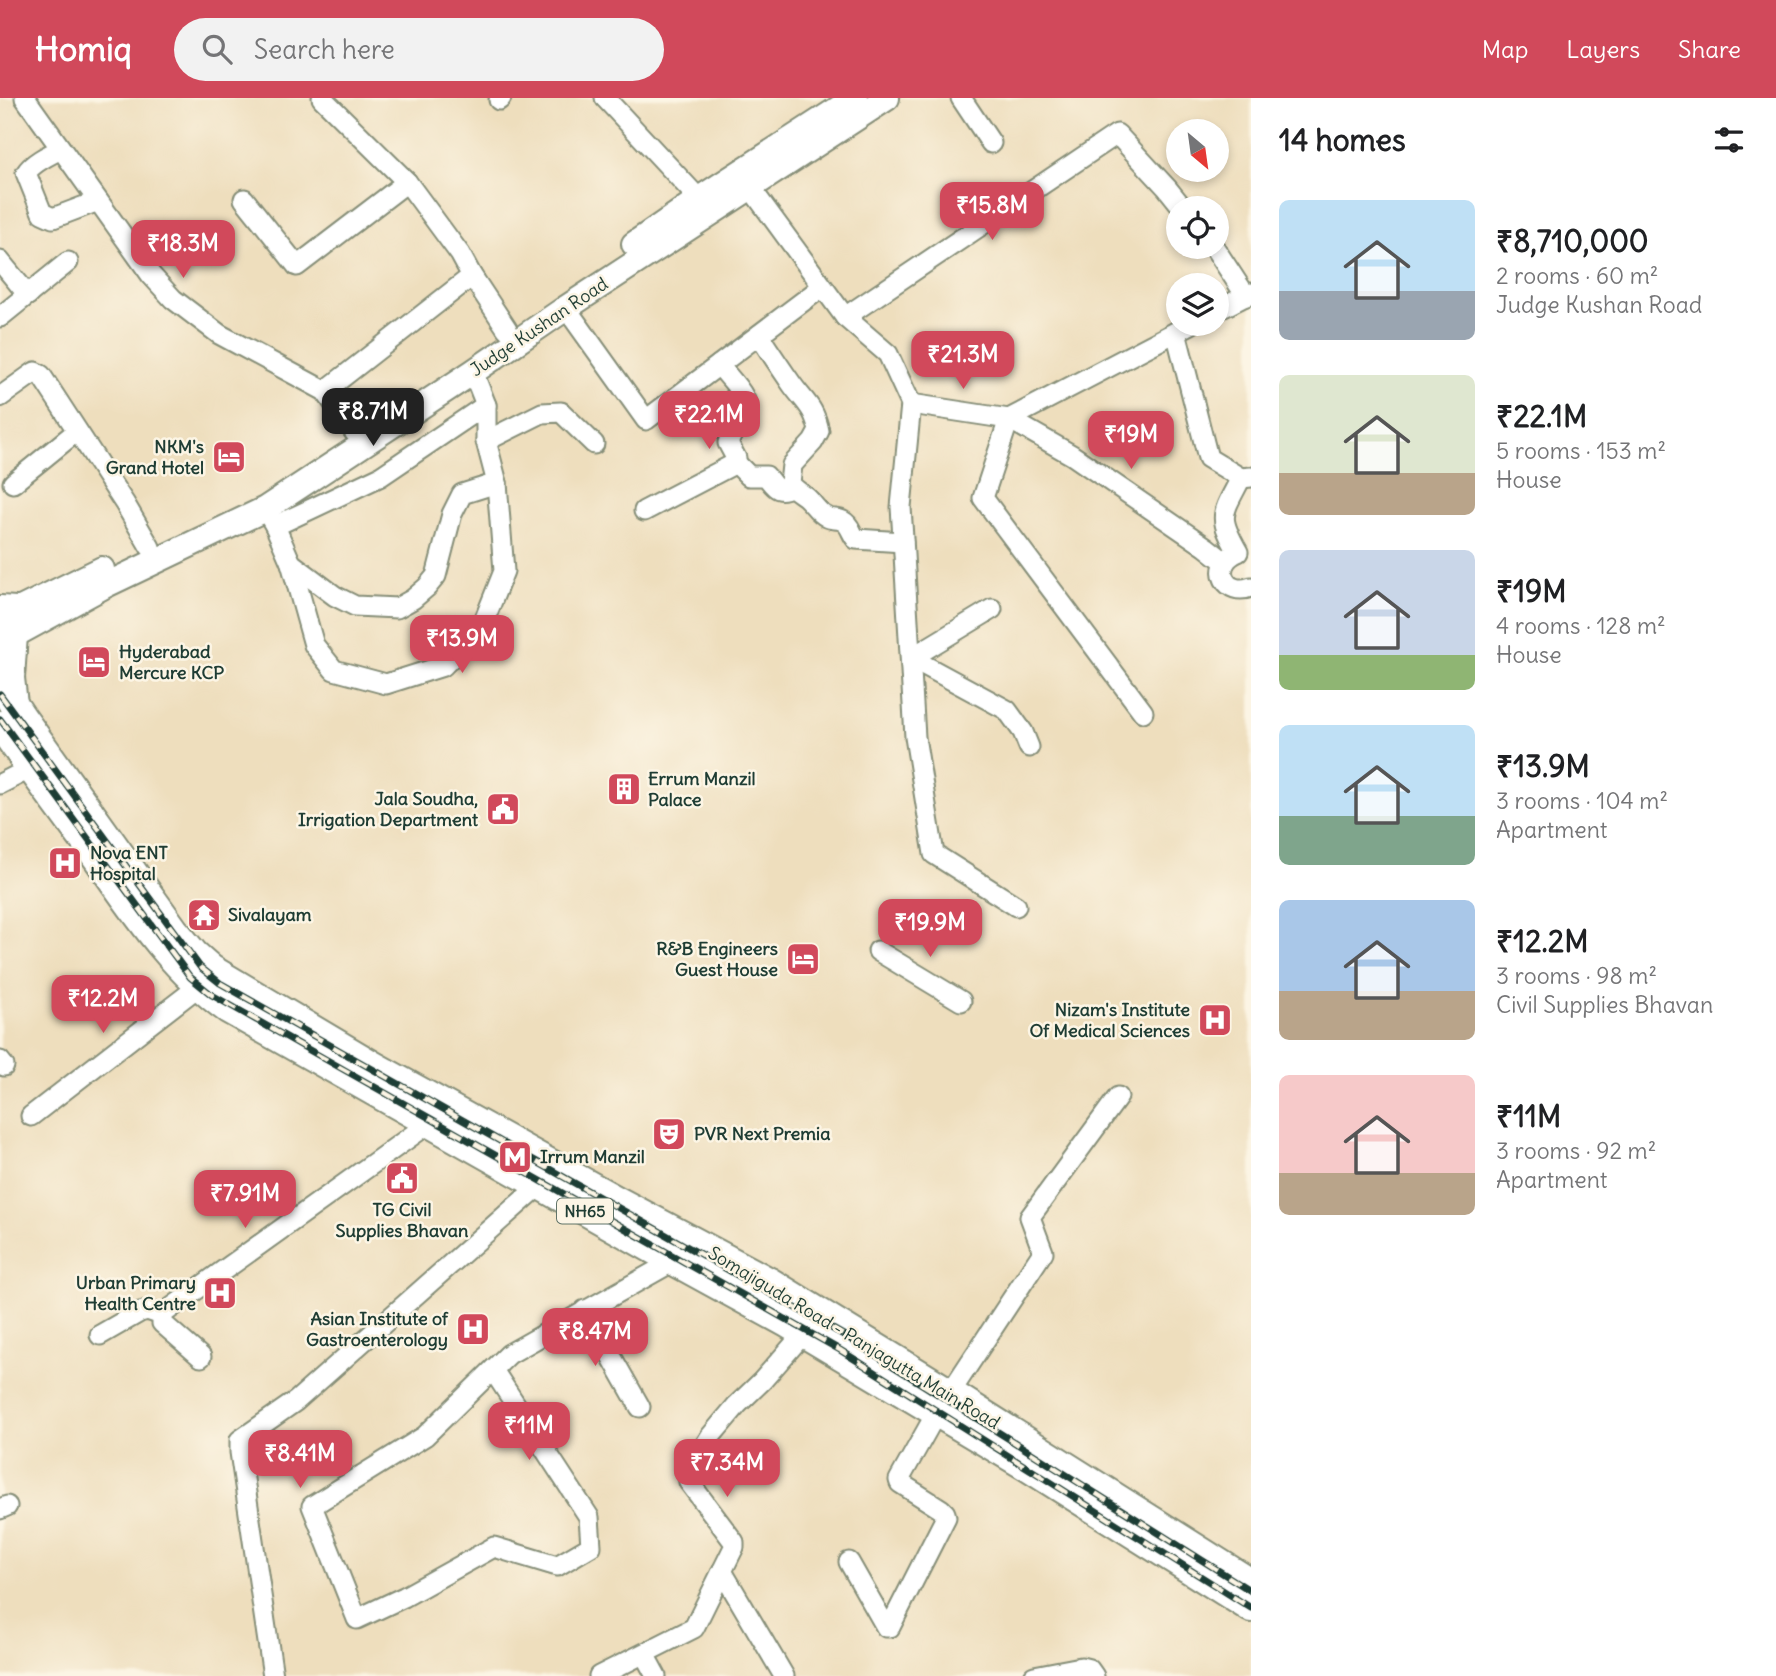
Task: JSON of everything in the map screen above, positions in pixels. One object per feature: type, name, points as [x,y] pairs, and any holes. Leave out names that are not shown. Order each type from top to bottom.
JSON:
[{"type":"highway","points":[[4,705],[10,678],[6,624]]},
{"type":"highway","name":"Somajiguda Road - Panjagutta Main Road","points":[[4,705],[31,768],[178,965],[228,1009],[280,1024],[374,1066],[768,1281],[936,1398],[1026,1466],[1251,1608]]},
{"type":"highway","name":"Somajiguda Road - Panjagutta Main Road","points":[[4,705],[194,954],[280,1024],[431,1122],[540,1185],[804,1332],[936,1398],[1251,1583]]},
{"type":"main road","name":"Judge Kushan Road","points":[[6,624],[270,518],[566,308],[887,98]]},
{"type":"main road","name":"Judge Kushan Road","points":[[6,624],[150,547],[256,496],[355,433],[840,102]]},
{"type":"street","points":[[25,98],[150,275],[173,299],[219,334],[325,391],[355,433]]},
{"type":"street","points":[[322,98],[407,182],[460,254],[506,329]]},
{"type":"street","points":[[605,98],[699,199]]},
{"type":"street","points":[[961,98],[991,143]]},
{"type":"street","points":[[845,317],[1117,134],[1174,196]]},
{"type":"street","points":[[61,149],[35,164],[26,173],[42,213],[53,218],[98,201]]},
{"type":"street","points":[[244,199],[297,266],[407,182]]},
{"type":"street","points":[[750,187],[845,317],[888,354],[911,404],[901,507],[915,737],[933,854],[1016,906]]},
{"type":"street","points":[[1223,259],[1249,294],[1229,304]]},
{"type":"street","points":[[0,261],[28,295]]},
{"type":"street","points":[[0,317],[68,262]]},
{"type":"street","points":[[325,391],[472,276]]},
{"type":"street","points":[[566,308],[646,420],[822,287]]},
{"type":"street","points":[[759,335],[793,387],[807,401],[817,422],[819,431],[813,442],[792,465],[790,483],[794,490],[807,498],[829,519],[843,521],[850,527],[856,539],[903,542]]},
{"type":"street","points":[[1143,712],[983,498],[1009,419],[1168,336]]},
{"type":"street","points":[[1185,336],[1208,458],[1246,477],[1226,508],[1223,519],[1238,556]]},
{"type":"street","points":[[719,365],[746,397],[748,405],[746,415],[728,443],[736,463],[749,476],[766,476],[779,490],[792,486]]},
{"type":"street","points":[[0,397],[35,372],[41,375],[150,547]]},
{"type":"street","points":[[473,372],[486,405],[486,441],[497,483],[504,571],[482,626],[443,666],[386,684],[334,670],[314,645],[291,563],[270,518],[381,476],[486,405]]},
{"type":"street","points":[[911,404],[1009,419],[1072,455],[1206,547],[1238,556]]},
{"type":"street","points":[[486,441],[542,414],[561,412],[594,444]]},
{"type":"street","points":[[13,483],[78,431]]},
{"type":"street","points":[[644,511],[736,463]]},
{"type":"street","points":[[291,563],[335,596],[355,606],[397,608],[414,599],[436,576],[452,514],[462,494],[497,483]]},
{"type":"street","points":[[1238,556],[1222,572],[1223,577],[1231,587],[1241,590],[1251,587]]},
{"type":"street","points":[[911,657],[992,609]]},
{"type":"street","points":[[911,657],[1007,710],[1023,732],[1029,747]]},
{"type":"street","points":[[0,784],[31,768]]},
{"type":"street","points":[[878,951],[961,1001]]},
{"type":"street","points":[[31,1116],[199,986]]},
{"type":"street","points":[[849,1562],[886,1627],[890,1627],[946,1517],[942,1509],[899,1480],[936,1398],[1043,1252],[1030,1217],[1118,1097]]},
{"type":"street","points":[[162,1315],[431,1122]]},
{"type":"street","points":[[273,1676],[240,1440],[296,1401],[540,1185]]},
{"type":"street","points":[[494,1370],[589,1517],[591,1546],[557,1566],[494,1547],[404,1597],[357,1619],[312,1506],[425,1436],[509,1354],[674,1261]]},
{"type":"street","points":[[100,1335],[140,1312],[147,1310],[162,1315]]},
{"type":"street","points":[[585,1310],[640,1407]]},
{"type":"street","points":[[162,1315],[162,1323],[201,1357]]},
{"type":"street","points":[[599,1676],[694,1628],[734,1542],[690,1482],[688,1472],[709,1437],[804,1332]]},
{"type":"street","points":[[722,1571],[784,1676]]},
{"type":"street","points":[[644,1654],[656,1676]]},
{"type":"street","points":[[1034,1676],[1081,1667],[1089,1669],[1094,1676]]},
{"type":"railway","points":[[0,694],[200,967],[220,983],[847,1337],[1251,1591]]},
{"type":"railway","points":[[0,719],[190,977],[212,995],[840,1350],[1251,1608]]},
{"type":"place","name":"NKM's Grand Hotel","points":[[229,457]]},
{"type":"place","name":"Hyderabad Mercure KCP","points":[[94,662]]},
{"type":"place","name":"Errum Manzil Palace","points":[[624,789]]},
{"type":"place","name":"Jala Soudha, Irrigation Department","points":[[503,809]]},
{"type":"place","name":"Nova ENT Hospital","points":[[65,863]]},
{"type":"place","name":"Sivalayam","points":[[204,915]]},
{"type":"place","name":"R&B Engineers Guest House","points":[[803,959]]},
{"type":"place","name":"Nizam's Institute Of Medical Sciences","points":[[1215,1020]]},
{"type":"place","name":"PVR Next Premia","points":[[669,1134]]},
{"type":"place","name":"Irrum Manzil","points":[[515,1157]]},
{"type":"place","name":"TG Civil Supplies Bhavan","points":[[402,1178]]},
{"type":"place","name":"Urban Primary Health Centre","points":[[220,1293]]},
{"type":"place","name":"Asian Institute of Gastroenterology","points":[[473,1329]]}]
